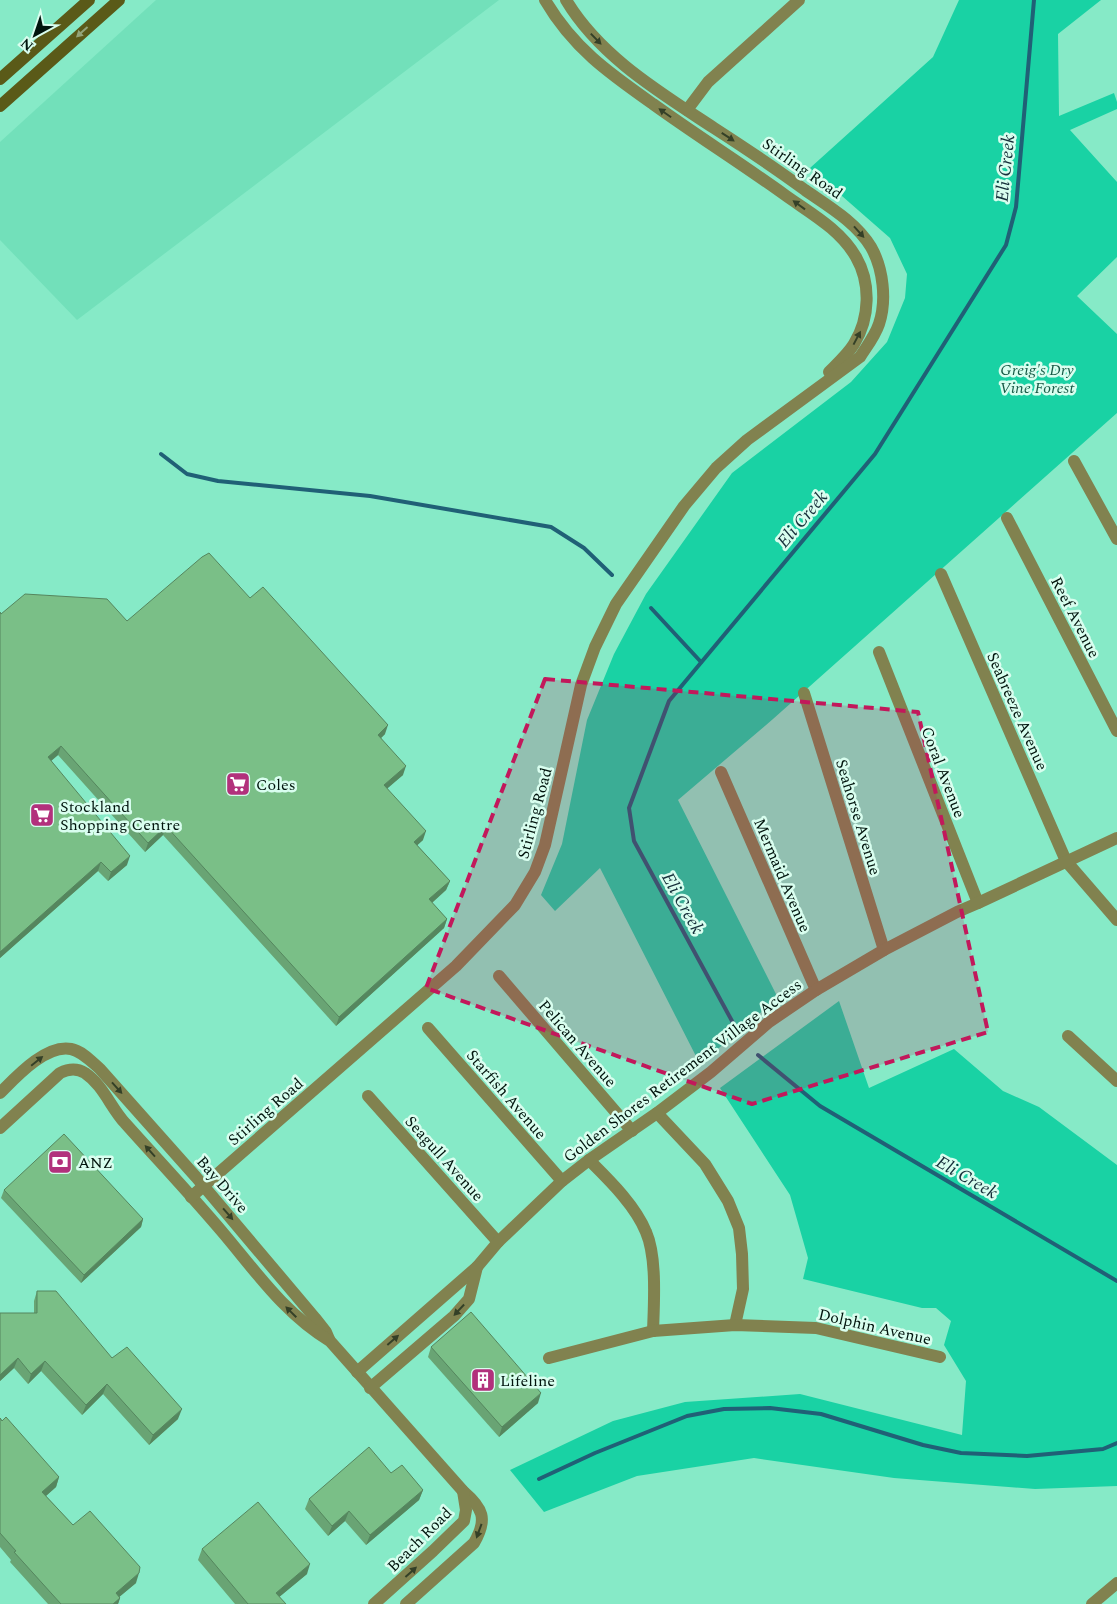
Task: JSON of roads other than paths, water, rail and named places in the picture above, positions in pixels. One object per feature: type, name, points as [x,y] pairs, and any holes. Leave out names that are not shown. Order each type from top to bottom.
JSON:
[{"type":"main road","points":[[0,79],[89,0]]},
{"type":"main road","points":[[0,106],[119,0]]},
{"type":"street","name":"Stirling Road","points":[[545,0],[569,35],[608,72],[828,226],[843,239],[856,256],[866,284],[867,299],[862,328],[854,344],[842,358],[800,400]]},
{"type":"street","name":"Stirling Road","points":[[191,1197],[456,966],[515,905],[535,872],[545,845],[581,685],[594,647],[616,604],[684,506],[716,468],[747,440],[860,357],[872,340],[879,323],[882,288],[879,267],[871,247],[863,236],[840,215],[764,160],[687,110],[611,54],[573,12],[566,0]]},
{"type":"street","points":[[687,110],[708,82],[799,0]]},
{"type":"street","points":[[1074,461],[1117,539]]},
{"type":"street","name":"Reef Avenue","points":[[1007,518],[1117,732]]},
{"type":"street","name":"Seabreeze Avenue","points":[[941,574],[1066,861],[1117,920]]},
{"type":"street","name":"Coral Avenue","points":[[880,652],[978,904]]},
{"type":"street","name":"Seahorse Avenue","points":[[804,693],[884,950]]},
{"type":"street","name":"Mermaid Avenue","points":[[721,772],[816,990]]},
{"type":"street","name":"Golden Shores Retirement Village Access","points":[[357,1372],[477,1267],[498,1242],[562,1181],[711,1072],[769,1022],[816,990],[884,950],[957,912],[978,904],[1117,838]]},
{"type":"street","name":"Pelican Avenue","points":[[499,976],[632,1131]]},
{"type":"street","name":"Starfish Avenue","points":[[428,1028],[562,1181]]},
{"type":"street","points":[[1068,1036],[1117,1081]]},
{"type":"street","name":"Bay Drive","points":[[0,1093],[42,1056],[52,1050],[71,1049],[83,1054],[100,1069],[204,1186],[315,1318],[326,1332],[330,1342]]},
{"type":"street","name":"Bay Drive","points":[[0,1128],[66,1070],[76,1070],[85,1073],[122,1120],[286,1306],[314,1332],[330,1342],[463,1490]]},
{"type":"street","name":"Seagull Avenue","points":[[368,1096],[498,1242]]},
{"type":"street","points":[[657,1113],[705,1164],[728,1201],[739,1228],[743,1289],[735,1325]]},
{"type":"street","points":[[589,1160],[625,1197],[646,1231],[651,1249],[654,1331]]},
{"type":"street","name":"Golden Shores Retirement Village Access","points":[[370,1388],[454,1316],[469,1299],[477,1267]]},
{"type":"street","name":"Dolphin Avenue","points":[[549,1358],[654,1331],[735,1325],[816,1328],[940,1357]]},
{"type":"street","name":"Beach Road","points":[[374,1604],[433,1552],[464,1521],[466,1510],[463,1490]]},
{"type":"street","name":"Beach Road","points":[[406,1604],[474,1543],[482,1530],[482,1515],[473,1500],[463,1490]]},
{"type":"street","points":[[1092,1604],[1117,1583]]},
{"type":"waterway","name":"Eli Creek","points":[[738,1032],[634,841],[629,808],[669,701],[875,454],[1006,245],[1016,207],[1034,0]]},
{"type":"waterway","points":[[161,454],[187,474],[218,481],[370,496],[551,527],[584,548],[612,575]]},
{"type":"waterway","points":[[651,608],[701,662]]},
{"type":"waterway","name":"Eli Creek","points":[[758,1055],[820,1106],[1117,1281]]},
{"type":"waterway","points":[[539,1479],[595,1453],[687,1416],[724,1409],[770,1408],[821,1414],[923,1445],[961,1453],[1027,1456],[1103,1449],[1117,1443]]},
{"type":"place","name":"Coles","points":[[238,784]]},
{"type":"place","name":"Stockland Shopping Centre","points":[[42,815]]},
{"type":"place","name":"ANZ","points":[[60,1162]]},
{"type":"place","name":"Lifeline","points":[[483,1380]]},
{"type":"park label","name":"Greig's Dry Vine Forest","points":[[1037,378]]}]
